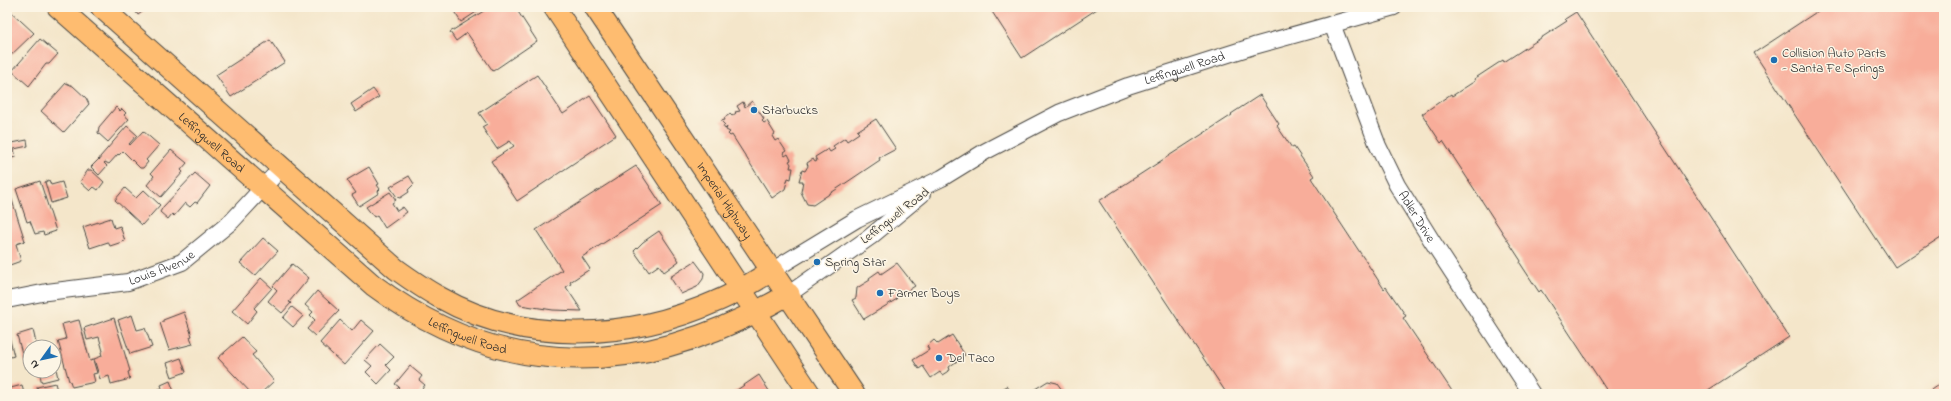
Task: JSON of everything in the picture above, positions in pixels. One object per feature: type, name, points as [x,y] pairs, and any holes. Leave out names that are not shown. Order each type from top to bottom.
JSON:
[{"type":"main road","name":"Leffingwell Road","points":[[58,7],[263,189],[390,298],[437,326],[490,345],[543,356],[561,358],[601,358],[636,354],[688,340],[732,325],[789,294]]},
{"type":"main road","name":"Leffingwell Road","points":[[101,7],[377,252],[417,284],[440,298],[461,308],[499,321],[541,330],[615,331],[646,326],[719,301],[773,270]]},
{"type":"main road","points":[[554,7],[810,394]]},
{"type":"main road","name":"Imperial Highway","points":[[595,7],[773,270],[854,394]]},
{"type":"street","name":"Leffingwell Road","points":[[773,270],[857,219],[942,178],[1015,135],[1080,104],[1128,86],[1332,24],[1394,7]]},
{"type":"street","name":"Adler Drive","points":[[1332,24],[1378,146],[1397,185],[1532,394]]},
{"type":"street","name":"Louis Avenue","points":[[7,300],[47,292],[128,282],[182,262],[232,221],[282,167]]},
{"type":"street","name":"Leffingwell Road","points":[[789,294],[870,237],[942,178]]},
{"type":"building","points":[[149,7],[138,15],[133,8]]},
{"type":"building","points":[[451,7],[484,7],[461,22]]},
{"type":"building","points":[[490,7],[515,7],[537,41],[493,71],[467,33],[456,41],[450,32]]},
{"type":"building","points":[[989,7],[1100,7],[1022,58]]},
{"type":"building","points":[[1824,7],[1944,7],[1944,235],[1895,267],[1754,53]]},
{"type":"building","points":[[7,8],[34,33],[7,59]]},
{"type":"building","points":[[1576,12],[1789,337],[1702,394],[1609,394],[1541,290],[1539,292],[1520,263],[1521,261],[1443,141],[1441,143],[1422,114],[1451,94],[1452,96],[1475,81],[1474,79],[1503,60],[1504,62],[1567,21],[1565,19]]},
{"type":"building","points":[[40,39],[58,54],[49,64],[46,64],[29,86],[12,71]]},
{"type":"building","points":[[270,40],[285,62],[231,97],[216,75]]},
{"type":"building","points":[[537,75],[563,114],[590,96],[616,135],[517,201],[491,161],[514,146],[510,141],[497,149],[482,127],[487,124],[479,113]]},
{"type":"building","points":[[66,83],[73,86],[86,98],[89,104],[64,132],[41,111]]},
{"type":"building","points":[[373,89],[379,97],[356,112],[351,104]]},
{"type":"building","points":[[1260,95],[1279,124],[1277,126],[1314,176],[1311,178],[1384,289],[1386,287],[1406,316],[1403,318],[1454,394],[1227,394],[1099,201],[1232,115],[1231,114]]},
{"type":"building","points":[[752,101],[764,119],[762,121],[764,123],[767,121],[775,134],[772,136],[775,141],[778,139],[786,151],[783,153],[785,156],[788,154],[791,160],[789,161],[791,164],[790,168],[793,168],[791,179],[788,178],[785,189],[772,198],[732,135],[730,136],[728,134],[730,132],[726,130],[727,127],[725,129],[723,126],[725,125],[721,121],[725,120],[724,118],[730,114],[732,116],[736,113],[735,112],[740,111],[737,106],[743,102],[745,107]]},
{"type":"building","points":[[116,107],[120,111],[122,109],[126,113],[124,115],[129,119],[108,142],[98,133],[99,127]]},
{"type":"building","points":[[876,119],[896,149],[879,158],[880,160],[813,205],[807,204],[801,192],[803,181],[799,181],[802,170],[805,171],[808,166],[807,163],[813,159],[815,162],[817,161],[815,157],[828,149],[830,152],[835,149],[833,146],[845,138],[847,141],[859,133],[857,131]]},
{"type":"building","points":[[127,126],[137,135],[129,144],[130,145],[143,131],[159,145],[146,160],[148,162],[143,168],[140,168],[123,151],[119,155],[118,154],[109,164],[104,163],[107,166],[99,175],[91,167],[99,159],[100,160],[100,157]]},
{"type":"building","points":[[27,140],[28,146],[14,149],[16,157],[7,159],[7,144]]},
{"type":"building","points":[[171,150],[187,163],[181,170],[183,172],[161,197],[147,185],[154,176],[151,173]]},
{"type":"building","points":[[636,166],[662,205],[582,257],[590,269],[570,282],[571,284],[566,287],[582,311],[553,310],[520,305],[517,300],[562,270],[536,230]]},
{"type":"building","points":[[369,167],[379,184],[377,185],[380,189],[378,191],[379,193],[359,206],[352,195],[356,193],[347,180]]},
{"type":"building","points":[[88,170],[91,170],[104,182],[98,190],[94,187],[90,191],[80,182]]},
{"type":"building","points":[[195,173],[210,186],[197,203],[195,202],[190,207],[185,203],[174,216],[172,214],[168,219],[160,212]]},
{"type":"building","points":[[409,176],[414,184],[408,190],[409,192],[400,198],[397,197],[390,187]]},
{"type":"building","points":[[49,180],[51,185],[62,182],[67,198],[51,203],[45,182]]},
{"type":"building","points":[[40,181],[56,231],[44,235],[43,232],[35,234],[30,221],[27,222],[16,189]]},
{"type":"building","points":[[125,188],[136,198],[144,190],[160,205],[142,225],[115,200]]},
{"type":"building","points":[[390,192],[396,200],[392,203],[397,211],[403,207],[407,212],[385,228],[377,215],[374,217],[366,207]]},
{"type":"building","points":[[11,197],[25,241],[16,244],[21,261],[7,266],[7,199]]},
{"type":"building","points":[[111,218],[114,228],[120,226],[125,241],[110,246],[108,242],[90,248],[83,227]]},
{"type":"building","points":[[659,231],[679,261],[664,272],[659,265],[649,272],[634,251],[643,242]]},
{"type":"building","points":[[263,238],[278,251],[255,276],[240,263]]},
{"type":"building","points":[[695,261],[704,273],[703,279],[697,287],[681,294],[670,277]]},
{"type":"building","name":"Farmer Boys","points":[[897,263],[915,286],[864,319],[852,300],[856,298],[857,288],[870,280],[869,278],[879,271],[881,274]]},
{"type":"building","points":[[292,264],[309,278],[282,313],[268,301],[277,290],[273,286]]},
{"type":"building","points":[[261,278],[272,288],[254,308],[257,311],[247,324],[232,311]]},
{"type":"building","points":[[317,291],[339,311],[315,336],[307,329],[315,320],[310,315],[313,312],[305,305]]},
{"type":"building","points":[[292,307],[303,316],[293,327],[283,318]]},
{"type":"building","points":[[184,312],[192,336],[190,337],[193,344],[169,350],[160,323],[163,322],[163,320]]},
{"type":"building","points":[[132,315],[137,330],[145,328],[152,347],[130,354],[118,320]]},
{"type":"building","points":[[114,318],[130,371],[128,372],[130,379],[111,384],[109,376],[100,379],[94,359],[102,356],[101,352],[103,351],[99,337],[87,340],[84,328]]},
{"type":"building","points":[[79,320],[90,361],[93,360],[97,373],[93,374],[95,382],[72,387],[62,356],[62,340],[66,339],[62,324]]},
{"type":"building","points":[[340,320],[352,331],[361,320],[374,331],[344,365],[320,343]]},
{"type":"building","points":[[33,330],[35,339],[22,339],[22,353],[17,335]]},
{"type":"building","name":"Del Taco","points":[[952,335],[965,355],[949,367],[950,370],[942,375],[940,372],[931,378],[923,366],[919,369],[913,360],[929,350],[927,346],[934,340],[938,344]]},
{"type":"building","points":[[7,336],[9,336],[14,356],[7,358]]},
{"type":"building","points":[[242,337],[256,352],[252,355],[274,381],[260,394],[252,394],[218,358]]},
{"type":"building","points":[[380,344],[394,357],[386,365],[391,370],[378,384],[366,372],[372,366],[365,360]]},
{"type":"building","points":[[181,358],[186,372],[172,377],[167,363]]},
{"type":"building","points":[[410,366],[422,376],[419,380],[425,385],[418,394],[393,394],[399,387],[395,384]]},
{"type":"building","points":[[759,375],[771,394],[731,394]]},
{"type":"building","points":[[41,379],[54,379],[42,382]]},
{"type":"building","points":[[170,381],[175,394],[145,394],[162,388],[161,385]]},
{"type":"building","points":[[1048,381],[1057,383],[1065,394],[1027,394]]},
{"type":"building","points":[[1944,381],[1944,394],[1925,394]]},
{"type":"building","points":[[55,383],[58,394],[38,394],[37,387]]},
{"type":"building","points":[[22,385],[24,394],[7,394],[7,389]]},
{"type":"building","points":[[1007,386],[1012,394],[995,394]]},
{"type":"place","name":"Collision Auto Parts - Santa Fe Springs","points":[[1774,60]]},
{"type":"place","name":"Starbucks","points":[[754,110]]},
{"type":"place","name":"Spring Star","points":[[817,262]]},
{"type":"place","name":"Farmer Boys","points":[[880,293]]},
{"type":"place","name":"Del Taco","points":[[939,358]]}]
